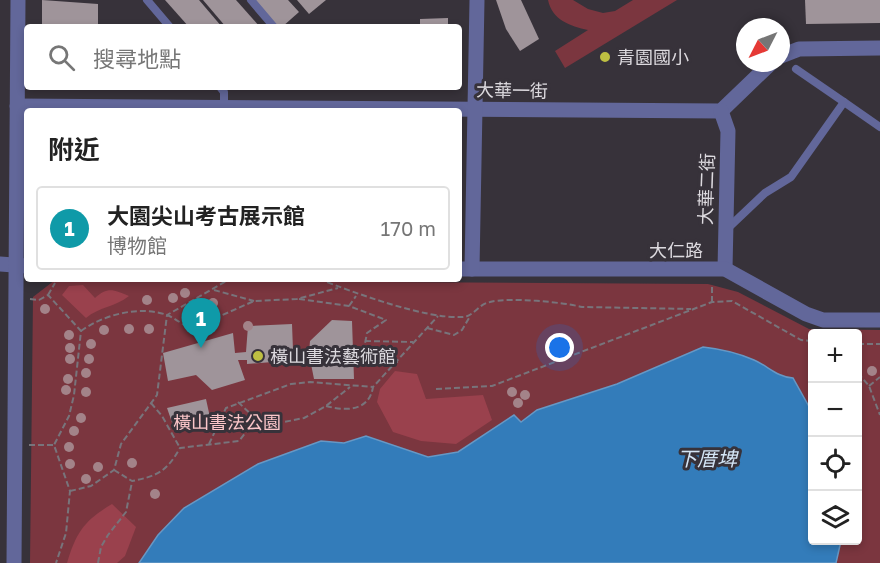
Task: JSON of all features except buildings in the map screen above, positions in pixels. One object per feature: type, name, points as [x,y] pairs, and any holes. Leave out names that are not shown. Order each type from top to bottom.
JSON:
[{"type":"street","points":[[14,563],[7,431],[22,266],[17,106],[18,0]]},
{"type":"street","points":[[466,269],[475,109],[477,0]]},
{"type":"street","points":[[790,52],[799,48],[880,48]]},
{"type":"street","points":[[721,111],[762,72]]},
{"type":"street","name":"大華一街","points":[[17,106],[350,108]]},
{"type":"street","name":"大華一街","points":[[462,109],[721,111]]},
{"type":"street","name":"大華二街","points":[[719,274],[724,231],[728,131],[721,111]]},
{"type":"street","points":[[0,264],[22,266]]},
{"type":"street","name":"大仁路","points":[[466,269],[719,274],[823,320],[880,320]]},
{"type":"lane","points":[[147,0],[167,24]]},
{"type":"lane","points":[[251,0],[271,24]]},
{"type":"lane","points":[[796,69],[880,127]]},
{"type":"lane","points":[[222,90],[224,107]]},
{"type":"lane","points":[[724,231],[765,193],[791,177],[844,102]]},
{"type":"path","points":[[712,302],[719,274]]},
{"type":"path","points":[[167,315],[226,282]]},
{"type":"path","points":[[326,282],[357,295],[439,315],[470,316]]},
{"type":"path","points":[[28,299],[39,300],[48,295],[55,283]]},
{"type":"path","points":[[297,299],[341,288]]},
{"type":"path","points":[[214,290],[254,301],[297,299],[349,306],[386,320],[367,333],[362,364],[398,362]]},
{"type":"path","points":[[48,295],[81,331],[74,395],[69,416],[54,445],[70,491],[66,533],[56,563]]},
{"type":"path","points":[[349,306],[357,295]]},
{"type":"path","points":[[81,331],[96,321],[132,312],[167,315],[191,329],[254,301]]},
{"type":"path","points":[[427,328],[454,335],[462,330],[470,316],[491,301],[566,303],[582,307],[694,309]]},
{"type":"path","points":[[436,389],[492,386],[712,302],[732,301],[801,340],[808,341]]},
{"type":"path","points":[[70,491],[91,486],[114,470],[121,444],[157,395],[167,315]]},
{"type":"path","points":[[326,406],[343,411],[360,407],[372,395],[373,387],[439,315]]},
{"type":"path","points":[[365,342],[415,342]]},
{"type":"path","points":[[862,344],[880,344]]},
{"type":"path","points":[[869,386],[880,377]]},
{"type":"path","points":[[862,378],[869,386],[880,415]]},
{"type":"path","points":[[208,444],[226,408],[238,402],[291,384],[310,382],[373,387]]},
{"type":"path","points":[[238,402],[256,419],[284,422],[304,418],[326,406],[351,385]]},
{"type":"path","points":[[151,403],[162,416],[180,448]]},
{"type":"path","points":[[180,448],[239,441],[256,419]]},
{"type":"path","points":[[27,446],[54,445]]},
{"type":"path","points":[[114,470],[132,481],[156,476],[173,461],[180,448]]},
{"type":"path","points":[[98,563],[101,547],[126,512],[132,481]]},
{"type":"green space","points":[[548,0],[573,0],[588,9],[603,13],[615,11],[633,0],[677,0],[565,68],[555,51],[588,30],[563,21],[553,13]]},
{"type":"green space","name":"橫山書法公園","points":[[52,282],[708,284],[738,292],[809,329],[808,545],[862,545],[862,330],[880,330],[880,563],[30,563],[33,297]]},
{"type":"shaded area","points":[[83,285],[95,298],[111,290],[129,296],[86,318],[62,295],[69,286]]},
{"type":"shaded area","points":[[395,371],[417,374],[426,399],[483,395],[492,420],[456,444],[421,441],[393,432],[377,402],[380,389]]},
{"type":"shaded area","points":[[112,504],[136,527],[125,556],[117,563],[67,563],[74,543],[83,528]]},
{"type":"water","name":"下厝埤","points":[[703,347],[742,355],[782,376],[793,378],[808,405],[808,545],[840,545],[836,563],[139,563],[158,535],[184,508],[258,464],[321,441],[344,443],[366,436],[428,457],[458,452],[514,415],[521,422],[537,410],[617,384]]},
{"type":"place","name":"青園國小","points":[[605,57]]},
{"type":"place","name":"大園尖山考古展示館","points":[[201,348]]},
{"type":"place","name":"橫山書法藝術館","points":[[258,356]]}]
